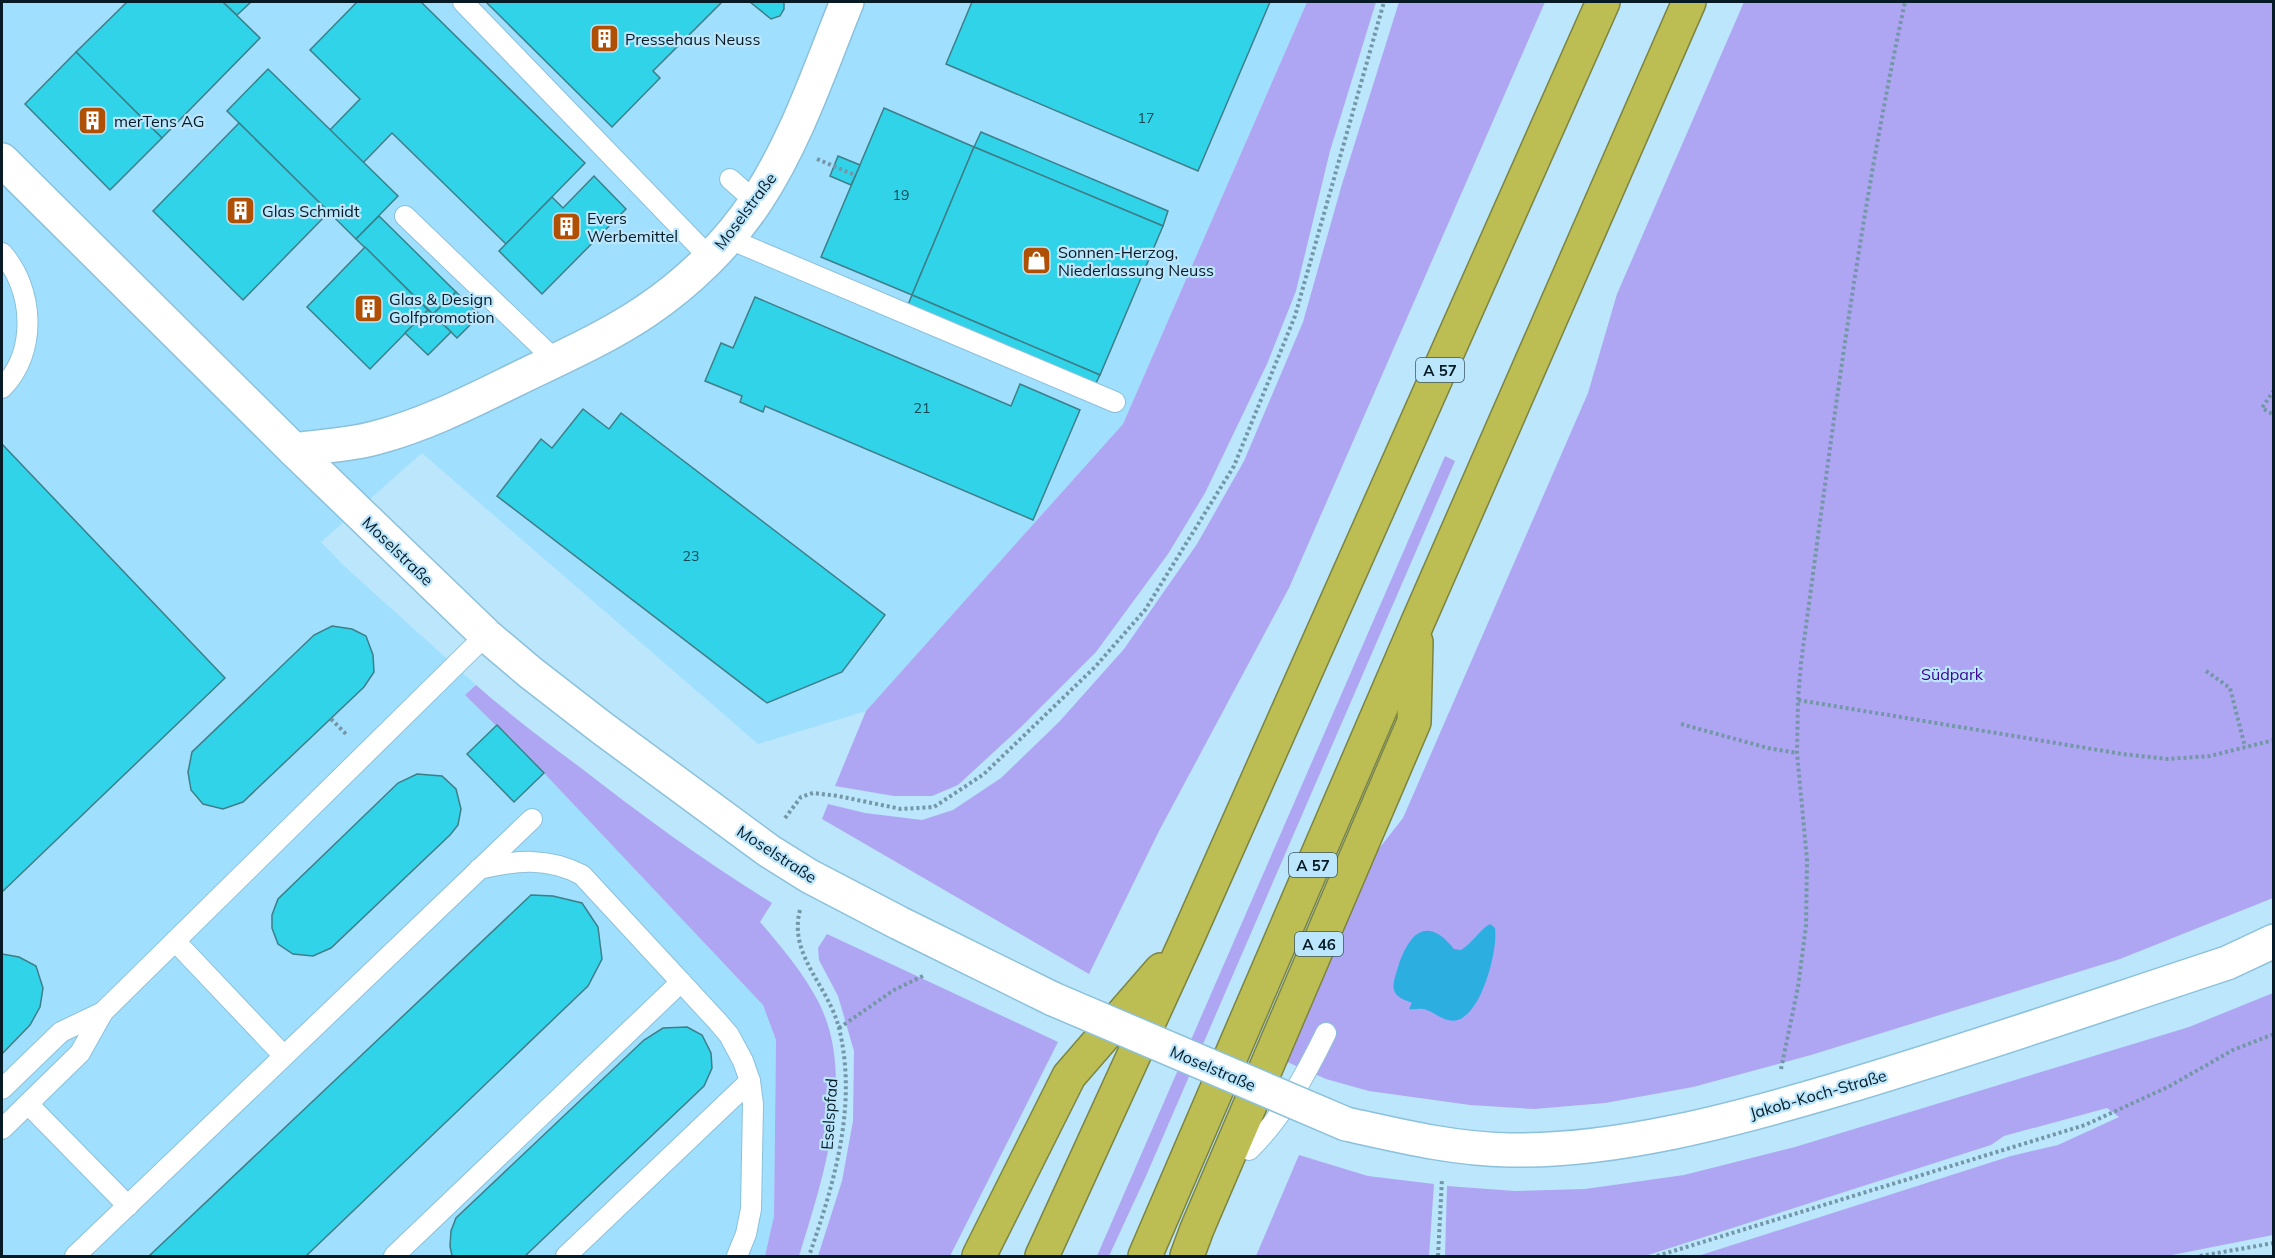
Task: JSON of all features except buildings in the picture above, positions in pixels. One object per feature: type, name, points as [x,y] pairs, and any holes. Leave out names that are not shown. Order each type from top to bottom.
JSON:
[{"type":"highway","name":"A 57","points":[[1042,1257],[1186,941],[1603,2]]},
{"type":"highway","name":"A 57","points":[[1145,1257],[1417,624],[1689,2]]},
{"type":"highway","name":"A 46","points":[[1187,1257],[1414,722],[1417,624]]},
{"type":"highway","points":[[979,1257],[1070,1076],[1186,941]]},
{"type":"street","name":"Moselstraße","points":[[294,450],[374,438],[435,419],[555,360],[645,312],[683,282],[718,248],[756,202],[787,147],[847,2]]},
{"type":"street","name":"Moselstraße","points":[[2,160],[294,450],[486,635],[602,728],[769,851],[809,876],[899,924],[1053,999],[1346,1124]]},
{"type":"street","name":"Jakob-Koch-Straße","points":[[1346,1124],[1430,1143],[1508,1150],[1575,1147],[1683,1130],[1784,1105],[1906,1069],[2227,963],[2274,941]]},
{"type":"lane","points":[[463,2],[718,248],[1115,402]]},
{"type":"lane","points":[[730,179],[756,202]]},
{"type":"lane","points":[[405,216],[555,360]]},
{"type":"lane","points":[[2,253],[20,281],[26,307],[27,333],[20,361],[2,388]]},
{"type":"lane","points":[[2,1129],[80,1053],[103,1012],[486,635]]},
{"type":"lane","points":[[75,1257],[532,819]]},
{"type":"lane","points":[[479,868],[523,860],[540,861],[569,868],[582,875],[729,1035],[743,1061],[750,1082],[753,1104],[751,1209],[746,1234],[737,1257]]},
{"type":"lane","points":[[175,941],[284,1056]]},
{"type":"lane","points":[[394,1257],[681,982]]},
{"type":"lane","points":[[2,1089],[61,1032],[103,1012]]},
{"type":"lane","points":[[1249,1150],[1266,1133],[1311,1064],[1326,1033]]},
{"type":"lane","points":[[566,1257],[750,1082]]},
{"type":"lane","points":[[28,1104],[128,1206]]},
{"type":"path","points":[[785,818],[801,797],[813,794],[838,796],[902,809],[934,807],[984,774],[1095,667],[1145,610],[1234,466],[1295,316],[1384,2]]},
{"type":"path","points":[[1779,1079],[1798,987],[1806,926],[1807,860],[1797,753],[1801,663],[1857,257],[1884,98],[1905,2]]},
{"type":"path","points":[[836,167],[855,175]]},
{"type":"path","points":[[2274,390],[2262,408],[2274,415]]},
{"type":"path","points":[[2206,671],[2230,688],[2245,747]]},
{"type":"path","points":[[1798,700],[2122,754],[2168,759],[2210,756],[2274,740]]},
{"type":"path","points":[[1681,724],[1768,748],[1797,753]]},
{"type":"path","name":"Eselspfad","points":[[801,908],[797,922],[797,939],[804,956],[829,999],[839,1028],[846,1092],[840,1150],[826,1209],[809,1257]]},
{"type":"path","points":[[839,1028],[894,990],[932,971]]},
{"type":"path","points":[[1657,1257],[2085,1125],[2168,1087],[2233,1050],[2274,1034]]},
{"type":"path","points":[[1438,1257],[1442,1172]]},
{"type":"path","points":[[2200,1257],[2274,1243]]},
{"type":"shaded area","points":[[2,2],[1307,2],[1123,424],[866,711],[758,744],[422,453],[321,542],[343,565],[476,685],[465,695],[544,773],[763,1005],[776,1040],[774,1216],[765,1256],[2,1256]]},
{"type":"shaded area","points":[[1490,924],[1495,928],[1491,965],[1481,993],[1467,1015],[1453,1021],[1423,1009],[1409,1009],[1412,1003],[1397,995],[1394,985],[1402,955],[1413,937],[1420,932],[1435,933],[1454,949],[1461,950]]},
{"type":"green space","points":[[1307,2],[1376,2],[1330,151],[1296,291],[1267,364],[1205,493],[1168,554],[1096,652],[1022,726],[958,785],[932,796],[894,796],[835,786],[866,711],[1123,424]]},
{"type":"green space","points":[[1399,2],[1545,2],[1289,588],[1159,831],[1089,974],[822,819],[828,804],[865,813],[922,820],[953,810],[1001,778],[1059,722],[1124,649],[1197,544],[1244,461],[1303,322],[1342,184]]},
{"type":"green space","name":"Südpark","points":[[1744,2],[2273,2],[2273,898],[2120,959],[1811,1055],[1693,1087],[1605,1103],[1534,1109],[1470,1105],[1369,1091],[1326,1079],[1285,1061],[1370,860],[1403,818],[1588,393],[1617,294]]},
{"type":"green space","points":[[1445,456],[1455,461],[1146,1176],[1109,1256],[1097,1256]]},
{"type":"green space","points":[[476,685],[525,726],[648,819],[772,903],[760,922],[799,971],[819,1003],[830,1033],[835,1064],[832,1130],[817,1196],[799,1256],[765,1256],[774,1216],[776,1040],[763,1005],[544,773],[465,695]]},
{"type":"green space","points":[[827,934],[1058,1042],[950,1256],[818,1256],[842,1181],[853,1121],[854,1051],[838,996],[819,960],[818,948]]},
{"type":"green space","points":[[2273,993],[2273,1235],[2167,1256],[1698,1256],[2011,1156],[2058,1145],[2119,1117],[2107,1108],[2004,1136],[1991,1145],[1645,1256],[1445,1256],[1447,1186],[1515,1191],[1585,1189],[1684,1175],[1795,1147],[2189,1027]]},
{"type":"green space","points":[[1299,1155],[1368,1176],[1434,1184],[1429,1256],[1256,1256]]},
{"type":"place","name":"Pressehaus Neuss","points":[[604,39]]},
{"type":"place","name":"merTens AG","points":[[93,121]]},
{"type":"place","name":"Glas Schmidt","points":[[241,211]]},
{"type":"place","name":"Evers Werbemittel","points":[[566,227]]},
{"type":"place","name":"Sonnen-Herzog, Niederlassung Neuss","points":[[1037,261]]},
{"type":"place","name":"Glas & Design Golfpromotion","points":[[368,308]]}]
